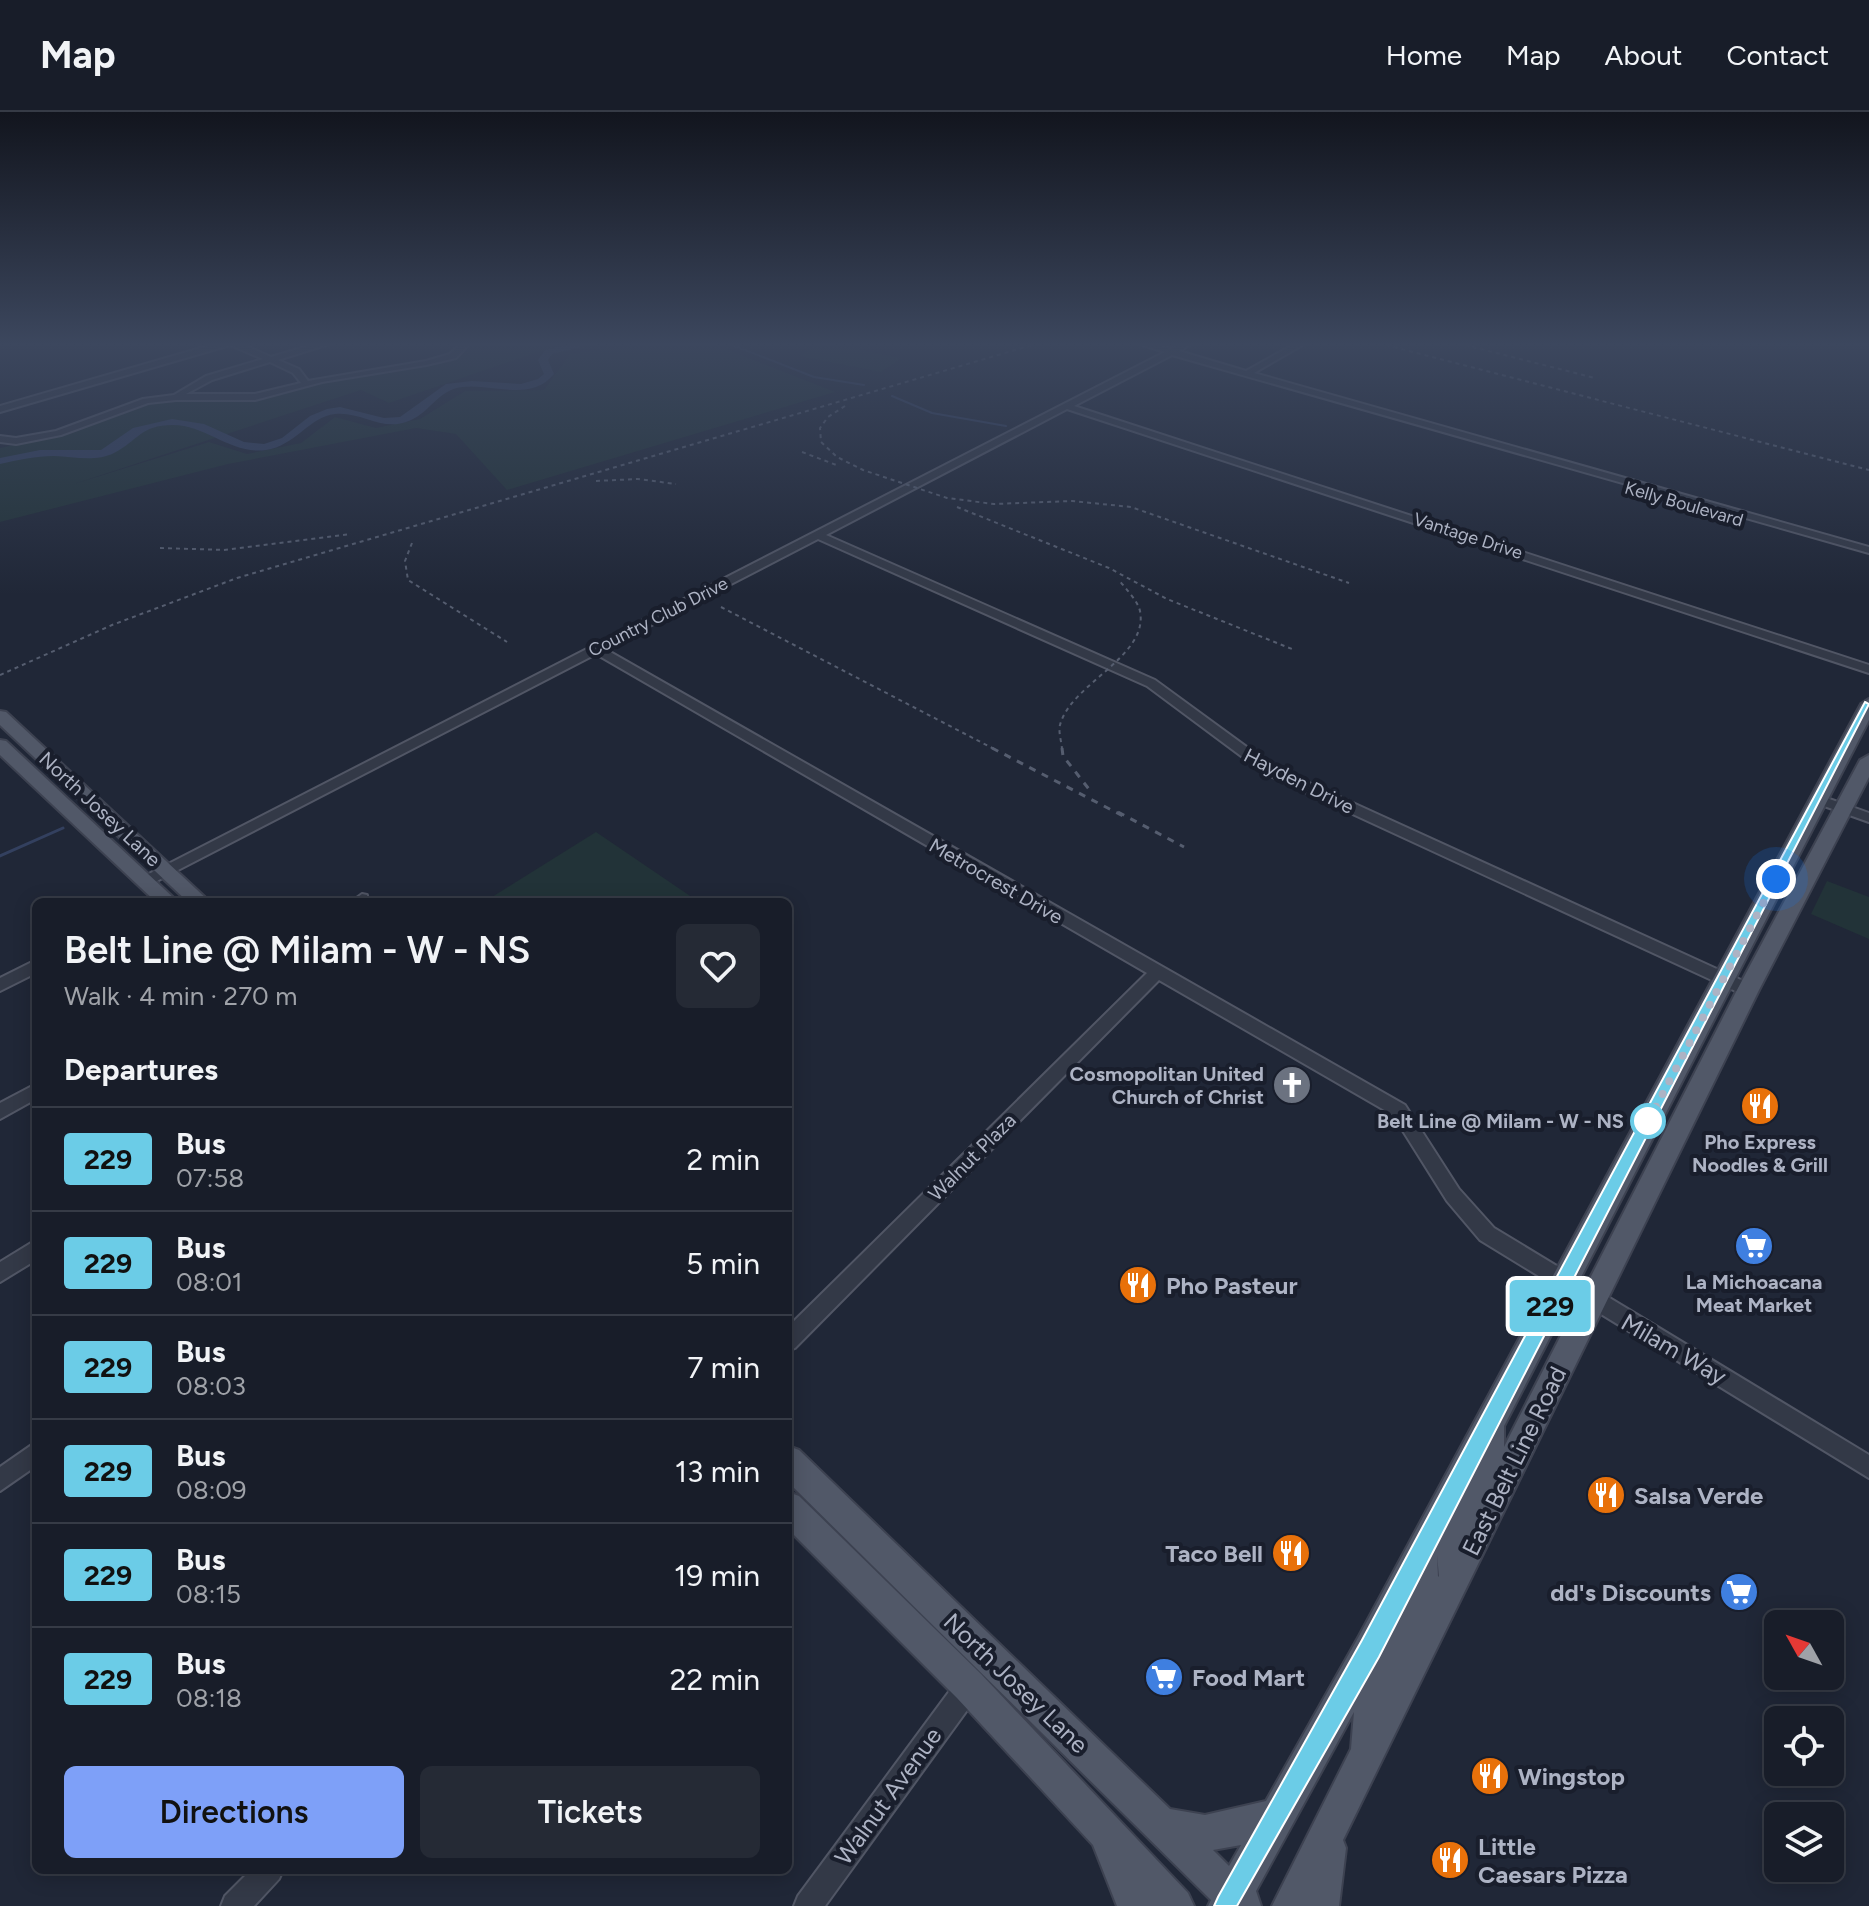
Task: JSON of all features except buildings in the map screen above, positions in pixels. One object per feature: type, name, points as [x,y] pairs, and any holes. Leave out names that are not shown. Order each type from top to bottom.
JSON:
[{"type":"main road","name":"East Belt Line Road","points":[[1235,1902],[1276,1815],[1371,1648],[1869,704]]},
{"type":"main road","name":"North Josey Lane","points":[[0,716],[196,898]]},
{"type":"main road","name":"North Josey Lane","points":[[0,745],[146,881],[160,898]]},
{"type":"main road","name":"East Belt Line Road","points":[[1291,1906],[1748,990],[1869,760]]},
{"type":"main road","points":[[1455,1579],[1450,1535],[1490,1456],[1489,1422]]},
{"type":"main road","name":"North Josey Lane","points":[[792,1465],[1159,1822],[1235,1902]]},
{"type":"main road","name":"North Josey Lane","points":[[792,1511],[969,1686],[1175,1906]]},
{"type":"main road","points":[[1364,1761],[1372,1704],[1425,1590],[1418,1555]]},
{"type":"main road","points":[[1159,1822],[1196,1834],[1221,1833],[1276,1815]]},
{"type":"main road","points":[[1104,1828],[1136,1906]]},
{"type":"main road","points":[[1320,1906],[1329,1830]]},
{"type":"street","points":[[0,439],[16,441],[74,427]]},
{"type":"street","name":"Country Club Drive","points":[[146,881],[1026,427]]},
{"type":"street","name":"Vantage Drive","points":[[1129,427],[1869,669]]},
{"type":"street","name":"Kelly Boulevard","points":[[1426,427],[1869,557]]},
{"type":"street","name":"Kelly Boulevard","points":[[1784,530],[1869,550]]},
{"type":"street","name":"Hayden Drive","points":[[818,535],[1151,683],[1179,700],[1240,752],[1269,770],[1748,990]]},
{"type":"street","name":"Metrocrest Drive","points":[[596,649],[1399,1110]]},
{"type":"street","points":[[1818,799],[1869,818]]},
{"type":"street","points":[[0,985],[32,968]]},
{"type":"street","name":"Walnut Plaza","points":[[792,1337],[1156,973]]},
{"type":"street","points":[[0,1112],[32,1093]]},
{"type":"street","name":"Milam Way","points":[[1399,1110],[1453,1195],[1478,1225],[1562,1283],[1869,1467]]},
{"type":"street","points":[[0,1273],[32,1252]]},
{"type":"street","points":[[0,1480],[32,1456]]},
{"type":"street","name":"Walnut Avenue","points":[[808,1906],[969,1686]]},
{"type":"street","points":[[235,1906],[266,1874]]},
{"type":"shaded area","points":[[82,427],[249,427],[74,484],[209,442],[247,454],[301,443],[322,427],[719,427],[507,490],[456,434],[416,428],[228,464],[0,522],[0,448],[60,435]]},
{"type":"shaded area","points":[[596,832],[693,898],[490,898]]},
{"type":"shaded area","points":[[1827,881],[1869,897],[1869,939],[1811,914]]},
{"type":"waterway","points":[[0,461],[54,453],[101,454],[146,427]]},
{"type":"waterway","points":[[201,427],[230,441],[252,447],[276,444],[303,427]]},
{"type":"waterway","points":[[0,856],[63,828]]},
{"type":"railway","points":[[0,675],[112,625],[237,578],[753,427]]},
{"type":"railway","points":[[821,427],[821,442],[837,457],[863,470],[947,498],[994,504],[1072,501],[1131,507],[1349,583]]},
{"type":"railway","points":[[1702,427],[1869,470]]},
{"type":"railway","points":[[802,452],[839,466]]},
{"type":"railway","points":[[596,481],[638,479],[676,484]]},
{"type":"railway","points":[[957,507],[1109,568],[1167,599],[1292,649]]},
{"type":"railway","points":[[160,548],[224,550],[351,534]]},
{"type":"railway","points":[[412,543],[405,561],[408,580],[507,642]]},
{"type":"railway","points":[[1062,750],[1060,725],[1067,710],[1122,656],[1140,627],[1139,607],[1119,580]]},
{"type":"railway","points":[[721,607],[996,750]]},
{"type":"railway","points":[[992,748],[1127,818]]},
{"type":"railway","points":[[1062,748],[1063,756],[1092,793]]},
{"type":"railway","points":[[1118,812],[1184,847]]},
{"type":"bus line","name":"229","points":[[1227,1906],[1371,1648],[1869,704]]},
{"type":"place","name":"Cosmopolitan United Church of Christ","points":[[1292,1085]]},
{"type":"place","name":"Pho Express Noodles & Grill","points":[[1760,1106]]},
{"type":"place","name":"Belt Line @ Milam - W - NS","points":[[1648,1121]]},
{"type":"place","name":"La Michoacana Meat Market","points":[[1754,1246]]},
{"type":"place","name":"Pho Pasteur","points":[[1138,1285]]},
{"type":"place","name":"Salsa Verde","points":[[1606,1495]]},
{"type":"place","name":"Taco Bell","points":[[1291,1553]]},
{"type":"place","name":"dd's Discounts","points":[[1739,1592]]},
{"type":"place","name":"Food Mart","points":[[1164,1677]]},
{"type":"place","name":"Wingstop","points":[[1490,1776]]},
{"type":"place","name":"Little Caesars Pizza","points":[[1450,1860]]},
{"type":"route","points":[[1648,1121],[1642,1133],[1776,879]]}]
